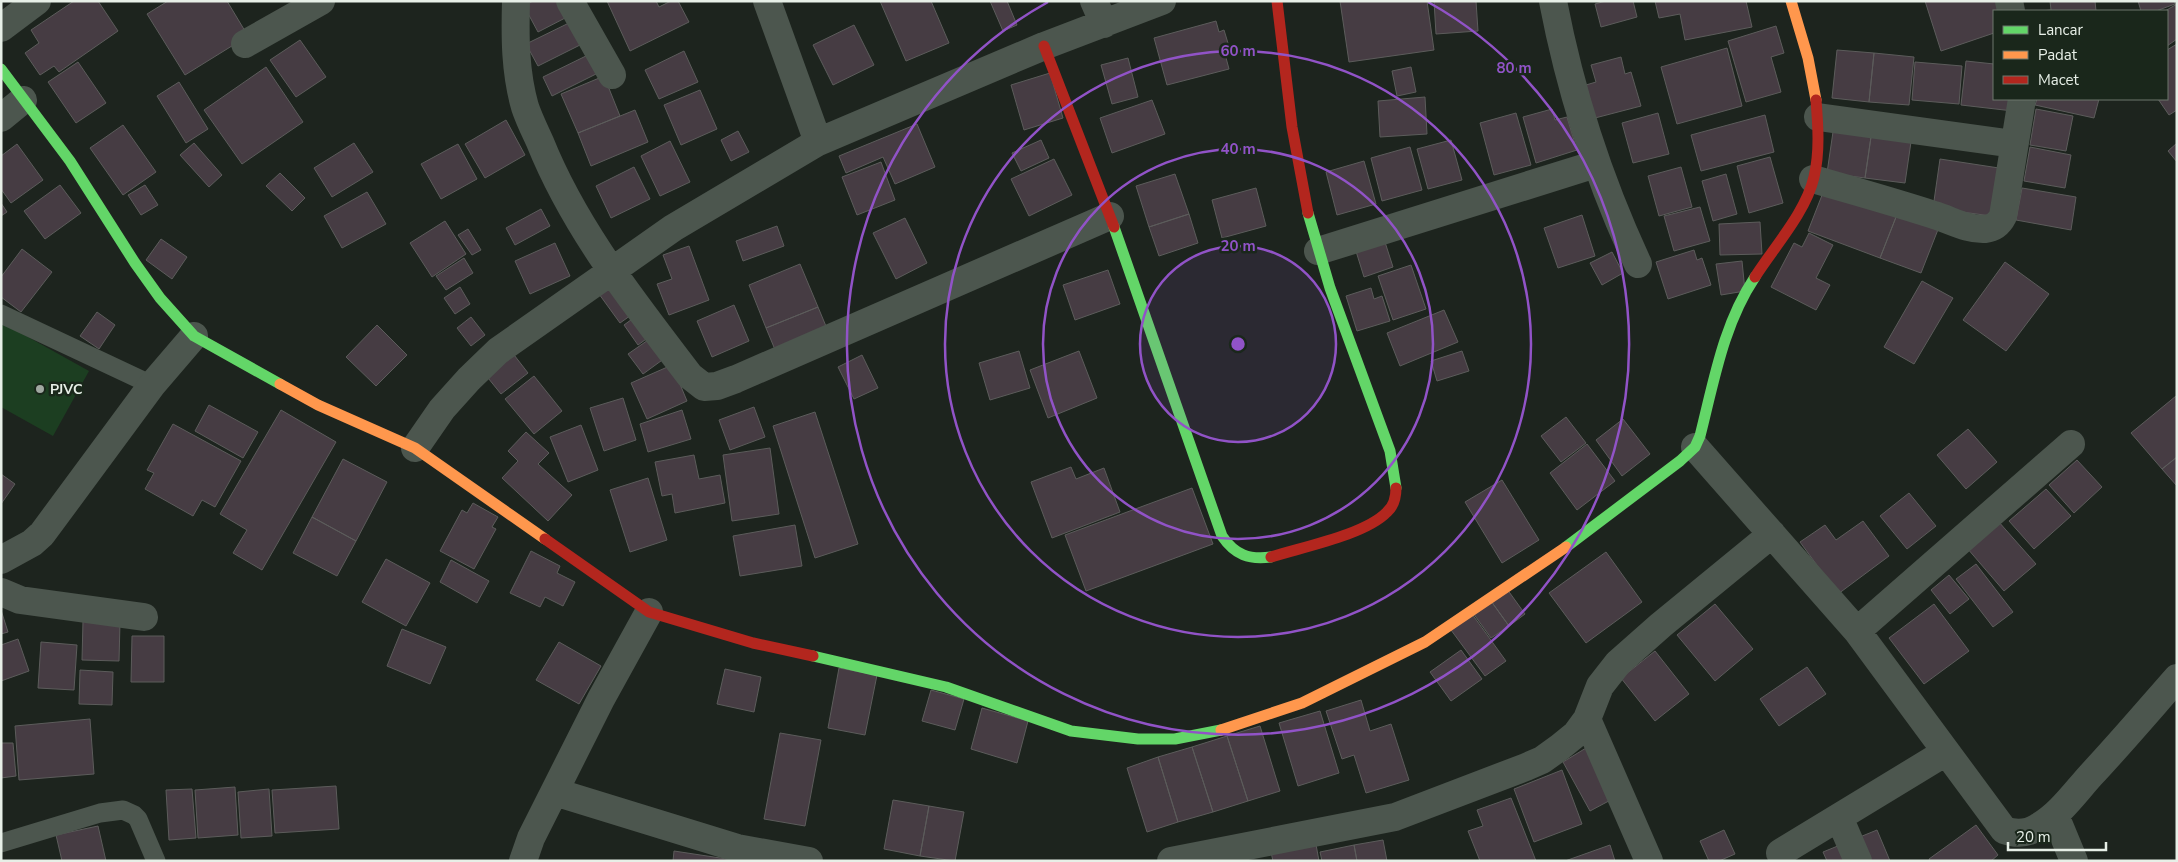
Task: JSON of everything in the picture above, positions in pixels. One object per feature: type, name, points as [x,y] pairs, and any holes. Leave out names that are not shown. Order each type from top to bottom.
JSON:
[{"type":"street","points":[[1,28],[37,1]]},
{"type":"street","points":[[245,44],[321,1]]},
{"type":"street","points":[[516,1],[515,37],[518,75],[526,108],[546,159],[568,204],[610,271],[690,376],[704,387],[717,386],[892,313],[1110,216]]},
{"type":"street","points":[[570,1],[612,75]]},
{"type":"street","points":[[767,1],[818,142]]},
{"type":"street","points":[[415,448],[442,409],[498,351],[673,228],[818,142],[1044,46],[1099,13],[1162,1]]},
{"type":"street","points":[[1044,46],[1110,216],[1222,536],[1232,551],[1242,556],[1252,558],[1270,557],[1364,527],[1385,516],[1396,500],[1397,490],[1395,473],[1384,438],[1318,251],[1295,149],[1277,1]]},
{"type":"street","points":[[1553,1],[1564,60],[1596,164],[1614,211],[1638,264]]},
{"type":"street","points":[[1,69],[70,160],[135,263],[160,298],[194,336],[318,405],[415,448],[649,612],[753,643],[860,666],[946,688],[1071,731],[1138,739],[1175,739],[1215,732],[1302,703],[1425,642],[1578,539],[1680,461],[1695,447],[1700,436],[1728,328],[1741,300],[1797,211],[1813,179],[1818,117],[1805,39],[1791,1]]},
{"type":"street","points":[[1,118],[23,100]]},
{"type":"street","points":[[1813,179],[1936,215],[1962,226],[1985,229],[1994,227],[2003,216],[2022,100]]},
{"type":"street","points":[[1818,117],[2014,144]]},
{"type":"street","points":[[1318,251],[1596,164]]},
{"type":"street","points":[[1,560],[32,543],[42,534],[152,386],[194,336]]},
{"type":"street","points":[[1857,631],[2071,444]]},
{"type":"street","points":[[1695,447],[1857,631],[2004,830],[2018,833],[2026,832],[2036,829],[2055,815],[2177,678]]},
{"type":"street","points":[[1171,861],[1395,817],[1542,760],[1576,734],[1587,719],[1600,686],[1618,663],[1661,625],[1772,534]]},
{"type":"street","points":[[1,592],[20,600],[144,617]]},
{"type":"street","points":[[523,861],[531,838],[601,699],[649,612]]},
{"type":"street","points":[[1587,719],[1649,861]]},
{"type":"street","points":[[1780,852],[1946,752]]},
{"type":"street","points":[[555,792],[737,848],[809,861]]},
{"type":"street","points":[[2055,815],[2074,861]]},
{"type":"street","points":[[1839,817],[1858,861]]},
{"type":"lane","points":[[1,314],[152,386]]},
{"type":"lane","points":[[1,843],[100,813],[123,810],[138,819],[156,861]]},
{"type":"green space","name":"PJVC","points":[[1,322],[89,371],[53,436],[1,407]]},
{"type":"building","points":[[74,1],[98,1],[118,31],[59,72],[54,66],[40,75],[25,53],[39,43],[31,30]]},
{"type":"building","points":[[168,1],[227,1],[248,36],[185,75],[147,14]]},
{"type":"building","points":[[533,1],[562,1],[569,16],[538,32],[524,6]]},
{"type":"building","points":[[607,1],[656,1],[659,7],[671,1],[678,1],[689,22],[630,51]]},
{"type":"building","points":[[880,1],[931,1],[949,43],[906,61]]},
{"type":"building","points":[[990,1],[1007,1],[1017,25],[1003,31]]},
{"type":"building","points":[[1340,1],[1427,1],[1434,50],[1349,62]]},
{"type":"building","points":[[1434,1],[1476,1],[1478,31],[1436,34]]},
{"type":"building","points":[[1606,1],[1633,1],[1637,17],[1601,27],[1595,4]]},
{"type":"building","points":[[1655,1],[1746,1],[1752,27],[1685,40],[1680,14],[1659,18]]},
{"type":"building","points":[[1925,1],[1997,1],[2001,10],[1993,10],[1993,33],[1941,51]]},
{"type":"building","points":[[2050,1],[2095,1],[2096,10],[2051,10]]},
{"type":"building","points":[[2138,1],[2174,1],[2175,4],[2159,10],[2141,10]]},
{"type":"building","points":[[2177,4],[2177,39],[2168,45],[2168,10]]},
{"type":"building","points":[[573,21],[584,43],[538,66],[526,44]]},
{"type":"building","points":[[1216,21],[1219,32],[1224,30],[1231,53],[1225,54],[1229,69],[1167,85],[1154,38]]},
{"type":"building","points":[[854,25],[874,65],[833,85],[813,45]]},
{"type":"building","points":[[1776,26],[1784,53],[1771,57],[1781,92],[1746,102],[1728,41]]},
{"type":"building","points":[[300,40],[326,77],[296,97],[270,60]]},
{"type":"building","points":[[2177,44],[2177,110],[2169,115],[2159,100],[2168,100],[2168,49]]},
{"type":"building","points":[[1727,48],[1742,106],[1677,124],[1661,67]]},
{"type":"building","points":[[1837,50],[1874,53],[1869,102],[1832,98]]},
{"type":"building","points":[[684,51],[698,82],[659,99],[645,70]]},
{"type":"building","points":[[1874,53],[1914,57],[1909,105],[1869,102]]},
{"type":"building","points":[[588,55],[598,73],[552,96],[543,77]]},
{"type":"building","points":[[1621,57],[1625,74],[1631,72],[1641,106],[1595,118],[1586,85],[1596,82],[1591,65]]},
{"type":"building","points":[[1128,58],[1138,97],[1112,104],[1101,65]]},
{"type":"building","points":[[1966,61],[1993,64],[1993,100],[2015,100],[2013,111],[1961,105]]},
{"type":"building","points":[[78,62],[106,103],[76,123],[48,82]]},
{"type":"building","points":[[1915,62],[1962,66],[1959,104],[1912,100]]},
{"type":"building","points":[[266,67],[303,122],[242,164],[204,110]]},
{"type":"building","points":[[1411,67],[1416,92],[1397,96],[1392,71]]},
{"type":"building","points":[[1050,73],[1063,118],[1024,130],[1011,85]]},
{"type":"building","points":[[604,76],[620,116],[578,133],[561,94]]},
{"type":"building","points":[[179,82],[208,129],[186,143],[157,96]]},
{"type":"building","points":[[700,90],[717,129],[681,145],[664,105]]},
{"type":"building","points":[[1425,97],[1427,134],[1380,137],[1378,101]]},
{"type":"building","points":[[1152,100],[1165,134],[1112,153],[1100,118]]},
{"type":"building","points":[[2037,100],[2099,100],[2094,118],[2035,105]]},
{"type":"building","points":[[1552,109],[1555,120],[1567,117],[1577,150],[1536,163],[1523,117]]},
{"type":"building","points":[[2036,109],[2073,116],[2066,151],[2030,145]]},
{"type":"building","points":[[635,110],[648,142],[591,166],[578,133]]},
{"type":"building","points":[[1516,113],[1531,165],[1494,175],[1480,123]]},
{"type":"building","points":[[1658,113],[1669,154],[1633,163],[1622,123]]},
{"type":"building","points":[[1765,115],[1774,152],[1701,171],[1691,135]]},
{"type":"building","points":[[506,120],[525,155],[485,178],[465,144]]},
{"type":"building","points":[[917,124],[935,167],[895,184],[883,157],[846,173],[839,156]]},
{"type":"building","points":[[123,125],[156,172],[123,195],[90,148]]},
{"type":"building","points":[[1834,125],[1872,130],[1865,178],[1827,173]]},
{"type":"building","points":[[1872,130],[1912,135],[1905,183],[1865,178]]},
{"type":"building","points":[[738,131],[749,152],[731,161],[721,140]]},
{"type":"building","points":[[1041,140],[1049,158],[1021,171],[1012,153]]},
{"type":"building","points":[[1451,140],[1462,180],[1428,189],[1417,149]]},
{"type":"building","points":[[670,141],[690,182],[660,196],[641,156]]},
{"type":"building","points":[[194,143],[222,175],[209,187],[180,155]]},
{"type":"building","points":[[354,143],[373,172],[332,197],[314,168]]},
{"type":"building","points":[[2177,143],[2177,162],[2168,151]]},
{"type":"building","points":[[17,144],[43,180],[11,203],[1,189],[1,156]]},
{"type":"building","points":[[458,144],[477,179],[441,199],[421,164]]},
{"type":"building","points":[[1410,147],[1422,190],[1382,201],[1371,158]]},
{"type":"building","points":[[2030,147],[2071,155],[2065,188],[2024,181]]},
{"type":"building","points":[[1770,157],[1783,203],[1749,213],[1737,166]]},
{"type":"building","points":[[1054,159],[1072,195],[1029,216],[1011,179]]},
{"type":"building","points":[[1940,159],[1999,168],[1991,216],[1933,208]]},
{"type":"building","points":[[1364,161],[1376,204],[1337,215],[1326,172]]},
{"type":"building","points":[[881,162],[895,200],[857,215],[842,177]]},
{"type":"building","points":[[634,167],[650,199],[611,218],[596,186]]},
{"type":"building","points":[[1681,167],[1692,207],[1659,216],[1648,176]]},
{"type":"building","points":[[280,173],[305,198],[292,211],[266,186]]},
{"type":"building","points":[[1175,174],[1189,214],[1149,227],[1136,186]]},
{"type":"building","points":[[1726,174],[1737,214],[1713,221],[1702,181]]},
{"type":"building","points":[[60,185],[81,213],[45,239],[24,211]]},
{"type":"building","points":[[145,185],[158,205],[141,215],[128,195]]},
{"type":"building","points":[[1826,185],[1898,212],[1880,258],[1808,231]]},
{"type":"building","points":[[1256,188],[1266,226],[1222,238],[1212,200]]},
{"type":"building","points":[[2022,188],[2076,197],[2071,230],[2016,220]]},
{"type":"building","points":[[367,192],[386,224],[342,248],[324,216]]},
{"type":"building","points":[[1,203],[7,212],[1,216]]},
{"type":"building","points":[[1700,207],[1710,241],[1674,251],[1664,216]]},
{"type":"building","points":[[541,209],[550,226],[515,245],[506,228]]},
{"type":"building","points":[[1898,212],[1939,227],[1921,273],[1880,258]]},
{"type":"building","points":[[1189,214],[1198,243],[1159,256],[1149,227]]},
{"type":"building","points":[[1582,215],[1595,256],[1558,268],[1544,228]]},
{"type":"building","points":[[905,218],[927,263],[896,279],[873,233]]},
{"type":"building","points":[[445,221],[466,254],[432,277],[410,243]]},
{"type":"building","points":[[1760,222],[1762,254],[1720,255],[1719,224]]},
{"type":"building","points":[[777,226],[784,246],[743,261],[736,241]]},
{"type":"building","points":[[468,229],[481,250],[472,255],[458,235]]},
{"type":"building","points":[[1809,233],[1833,245],[1816,278],[1830,285],[1816,310],[1771,287],[1794,243],[1802,247]]},
{"type":"building","points":[[161,239],[187,257],[172,279],[146,260]]},
{"type":"building","points":[[1384,239],[1393,267],[1364,277],[1355,248]]},
{"type":"building","points":[[555,243],[570,276],[530,294],[515,261]]},
{"type":"building","points":[[689,246],[709,300],[669,315],[657,284],[672,279],[663,255]]},
{"type":"building","points":[[22,249],[52,272],[21,312],[1,297],[1,277]]},
{"type":"building","points":[[1694,250],[1697,260],[1702,258],[1711,285],[1668,299],[1656,262]]},
{"type":"building","points":[[1612,252],[1623,273],[1602,285],[1590,263]]},
{"type":"building","points":[[464,258],[473,273],[446,290],[436,276]]},
{"type":"building","points":[[1742,261],[1745,291],[1721,295],[1716,264]]},
{"type":"building","points":[[2005,262],[2049,294],[2006,351],[1963,320]]},
{"type":"building","points":[[800,264],[818,307],[766,328],[749,285]]},
{"type":"building","points":[[1411,265],[1426,309],[1393,320],[1378,276]]},
{"type":"building","points":[[1108,270],[1120,304],[1075,320],[1063,285]]},
{"type":"building","points":[[1922,281],[1953,298],[1914,364],[1884,347]]},
{"type":"building","points":[[613,285],[634,313],[620,323],[599,294]]},
{"type":"building","points":[[460,287],[470,304],[455,314],[444,298]]},
{"type":"building","points":[[1371,288],[1374,299],[1382,296],[1390,321],[1357,331],[1346,296]]},
{"type":"building","points":[[734,305],[749,341],[712,357],[697,321]]},
{"type":"building","points":[[818,307],[828,331],[776,352],[766,328]]},
{"type":"building","points":[[1444,310],[1458,342],[1400,366],[1387,333]]},
{"type":"building","points":[[97,312],[115,325],[99,349],[80,336]]},
{"type":"building","points":[[639,314],[653,334],[638,345],[624,325]]},
{"type":"building","points":[[471,317],[485,335],[471,346],[457,328]]},
{"type":"building","points":[[377,325],[407,355],[376,386],[346,357]]},
{"type":"building","points":[[651,338],[665,358],[643,374],[628,354]]},
{"type":"building","points":[[511,351],[528,373],[501,394],[484,373]]},
{"type":"building","points":[[1019,351],[1030,388],[990,400],[979,363]]},
{"type":"building","points":[[1079,351],[1097,398],[1048,418],[1030,370]]},
{"type":"building","points":[[1462,351],[1469,371],[1437,381],[1431,361]]},
{"type":"building","points":[[862,355],[878,388],[854,399],[838,367]]},
{"type":"building","points":[[672,365],[687,401],[647,419],[631,383]]},
{"type":"building","points":[[534,376],[562,411],[534,434],[505,399]]},
{"type":"building","points":[[2176,396],[2177,457],[2162,469],[2131,433]]},
{"type":"building","points":[[623,398],[636,440],[604,451],[590,408]]},
{"type":"building","points":[[209,405],[258,432],[243,458],[195,431]]},
{"type":"building","points":[[754,407],[765,437],[730,450],[719,420]]},
{"type":"building","points":[[281,410],[336,442],[262,570],[233,553],[247,530],[220,514]]},
{"type":"building","points":[[682,410],[691,439],[648,452],[640,424]]},
{"type":"building","points":[[815,412],[858,544],[815,558],[773,426]]},
{"type":"building","points":[[1566,417],[1586,443],[1561,462],[1541,436]]},
{"type":"building","points":[[1623,419],[1650,454],[1622,476],[1596,440]]},
{"type":"building","points":[[173,424],[241,461],[215,507],[202,500],[193,516],[145,489],[154,473],[147,470]]},
{"type":"building","points":[[581,425],[598,470],[568,482],[550,437]]},
{"type":"building","points":[[1968,429],[1997,462],[1966,489],[1937,455]]},
{"type":"building","points":[[526,432],[549,453],[538,464],[572,495],[548,521],[502,478],[518,461],[508,451]]},
{"type":"building","points":[[1587,444],[1615,481],[1577,510],[1550,473]]},
{"type":"building","points":[[770,448],[779,514],[732,521],[723,455]]},
{"type":"building","points":[[694,455],[699,479],[720,475],[725,503],[675,513],[672,494],[662,496],[655,462]]},
{"type":"building","points":[[2177,457],[2177,486],[2162,469]]},
{"type":"building","points":[[343,459],[387,482],[356,541],[312,517]]},
{"type":"building","points":[[2077,460],[2102,487],[2074,513],[2049,485]]},
{"type":"building","points":[[1071,467],[1076,479],[1104,468],[1120,512],[1052,538],[1031,482]]},
{"type":"building","points":[[1,474],[15,484],[1,504]]},
{"type":"building","points":[[648,478],[667,540],[630,552],[610,490]]},
{"type":"building","points":[[1502,480],[1539,540],[1502,563],[1465,502]]},
{"type":"building","points":[[1192,488],[1213,544],[1086,591],[1065,535]]},
{"type":"building","points":[[2046,489],[2071,516],[2034,549],[2009,521]]},
{"type":"building","points":[[1909,493],[1936,526],[1907,549],[1880,516]]},
{"type":"building","points":[[473,503],[498,517],[492,527],[496,529],[474,569],[440,551],[462,510],[467,513]]},
{"type":"building","points":[[312,517],[356,541],[337,576],[293,553]]},
{"type":"building","points":[[1863,521],[1889,556],[1838,594],[1800,542],[1825,525],[1836,540]]},
{"type":"building","points":[[1998,521],[2036,564],[2004,591],[1967,548]]},
{"type":"building","points":[[795,525],[802,566],[740,576],[733,536]]},
{"type":"building","points":[[531,551],[560,566],[557,573],[575,582],[563,606],[545,597],[540,607],[510,593]]},
{"type":"building","points":[[1606,552],[1642,602],[1586,643],[1549,593]]},
{"type":"building","points":[[386,559],[430,583],[406,626],[362,602]]},
{"type":"building","points":[[451,560],[489,581],[477,603],[440,582]]},
{"type":"building","points":[[1976,564],[2013,612],[1993,627],[1956,579]]},
{"type":"building","points":[[1949,575],[1969,599],[1950,614],[1931,590]]},
{"type":"building","points":[[1507,589],[1525,614],[1509,626],[1491,601]]},
{"type":"building","points":[[1491,601],[1509,626],[1491,638],[1473,613]]},
{"type":"building","points":[[1715,604],[1753,649],[1715,681],[1677,635]]},
{"type":"building","points":[[1934,604],[1969,651],[1924,684],[1889,638]]},
{"type":"building","points":[[1,610],[8,632],[1,634]]},
{"type":"building","points":[[1472,614],[1506,661],[1485,676],[1451,630]]},
{"type":"building","points":[[83,621],[120,622],[119,661],[82,660]]},
{"type":"building","points":[[402,629],[446,647],[430,684],[387,666]]},
{"type":"building","points":[[132,636],[164,636],[164,682],[131,682]]},
{"type":"building","points":[[18,639],[29,671],[1,681],[1,645]]},
{"type":"building","points":[[41,642],[77,645],[74,690],[38,688]]},
{"type":"building","points":[[559,642],[601,666],[579,704],[536,680]]},
{"type":"building","points":[[1461,650],[1482,679],[1451,701],[1430,672]]},
{"type":"building","points":[[1655,651],[1689,694],[1655,721],[1621,678]]},
{"type":"building","points":[[1807,667],[1826,694],[1779,726],[1760,699]]},
{"type":"building","points":[[839,668],[877,675],[865,735],[828,728]]},
{"type":"building","points":[[725,669],[761,677],[754,712],[717,704]]},
{"type":"building","points":[[80,670],[113,672],[112,705],[79,704]]},
{"type":"building","points":[[931,690],[964,699],[955,730],[922,721]]},
{"type":"building","points":[[1361,700],[1370,731],[1391,724],[1409,780],[1366,793],[1354,755],[1342,759],[1326,711]]},
{"type":"building","points":[[982,708],[1028,721],[1017,763],[971,749]]},
{"type":"building","points":[[1320,711],[1339,773],[1298,786],[1279,723]]},
{"type":"building","points":[[90,719],[94,774],[19,780],[15,726]]},
{"type":"building","points":[[1260,726],[1280,791],[1248,801],[1227,736]]},
{"type":"building","points":[[780,733],[821,740],[805,826],[764,819]]},
{"type":"building","points":[[1227,736],[1248,801],[1213,812],[1192,747]]},
{"type":"building","points":[[1,743],[13,743],[16,776],[1,778]]},
{"type":"building","points":[[1591,745],[1620,795],[1590,811],[1563,762]]},
{"type":"building","points":[[1192,747],[1213,812],[1178,822],[1158,757]]},
{"type":"building","points":[[1158,757],[1178,822],[1147,832],[1127,768]]},
{"type":"building","points":[[1562,770],[1582,824],[1534,842],[1514,789]]},
{"type":"building","points":[[336,786],[339,829],[275,833],[272,790]]},
{"type":"building","points":[[235,787],[238,835],[198,838],[195,790]]},
{"type":"building","points":[[192,789],[196,838],[169,840],[166,790]]},
{"type":"building","points":[[269,789],[272,836],[241,838],[238,792]]},
{"type":"building","points":[[1511,798],[1536,861],[1480,861],[1468,831],[1483,826],[1477,810]]},
{"type":"building","points":[[893,800],[929,806],[920,856],[884,849]]},
{"type":"building","points":[[929,806],[964,812],[955,861],[920,856]]},
{"type":"building","points":[[1976,825],[1998,855],[1991,861],[1930,861],[1929,859]]},
{"type":"building","points":[[98,826],[106,861],[62,861],[56,835]]},
{"type":"building","points":[[1724,830],[1735,854],[1719,861],[1709,861],[1700,841]]},
{"type":"building","points":[[1877,830],[1890,861],[1827,861],[1823,852]]},
{"type":"building","points":[[1315,839],[1319,861],[1273,861],[1270,848]]},
{"type":"building","points":[[1383,840],[1387,861],[1357,861],[1354,845]]},
{"type":"building","points":[[1354,845],[1357,861],[1322,861],[1320,852]]},
{"type":"building","points":[[1610,845],[1615,861],[1565,861]]},
{"type":"building","points":[[674,851],[740,861],[673,861]]},
{"type":"traffic: fast","points":[[1,69],[70,161],[135,263],[160,298],[194,336],[280,384]]},
{"type":"traffic: fast","points":[[1308,213],[1330,288],[1390,451],[1396,488]]},
{"type":"traffic: fast","points":[[1114,227],[1222,536],[1232,548],[1243,555],[1256,558],[1271,557]]},
{"type":"traffic: fast","points":[[1566,547],[1680,461],[1695,447],[1700,436],[1727,334],[1744,295],[1755,277]]},
{"type":"traffic: fast","points":[[813,656],[946,687],[1071,731],[1138,739],[1175,739],[1221,730]]},
{"type":"traffic: slow","points":[[1791,1],[1808,58],[1816,100]]},
{"type":"traffic: slow","points":[[280,384],[318,405],[415,448],[545,539]]},
{"type":"traffic: slow","points":[[1221,730],[1302,703],[1425,642],[1566,547]]},
{"type":"traffic: jam","points":[[1277,1],[1292,127],[1308,213]]},
{"type":"traffic: jam","points":[[1044,46],[1114,227]]},
{"type":"traffic: jam","points":[[1755,277],[1789,229],[1810,190],[1816,168],[1818,148],[1816,100]]},
{"type":"traffic: jam","points":[[1271,557],[1349,534],[1377,520],[1389,510],[1394,502],[1396,488]]},
{"type":"traffic: jam","points":[[545,539],[649,612],[753,643],[813,656]]},
{"type":"place","name":"PJVC","points":[[40,389]]}]
